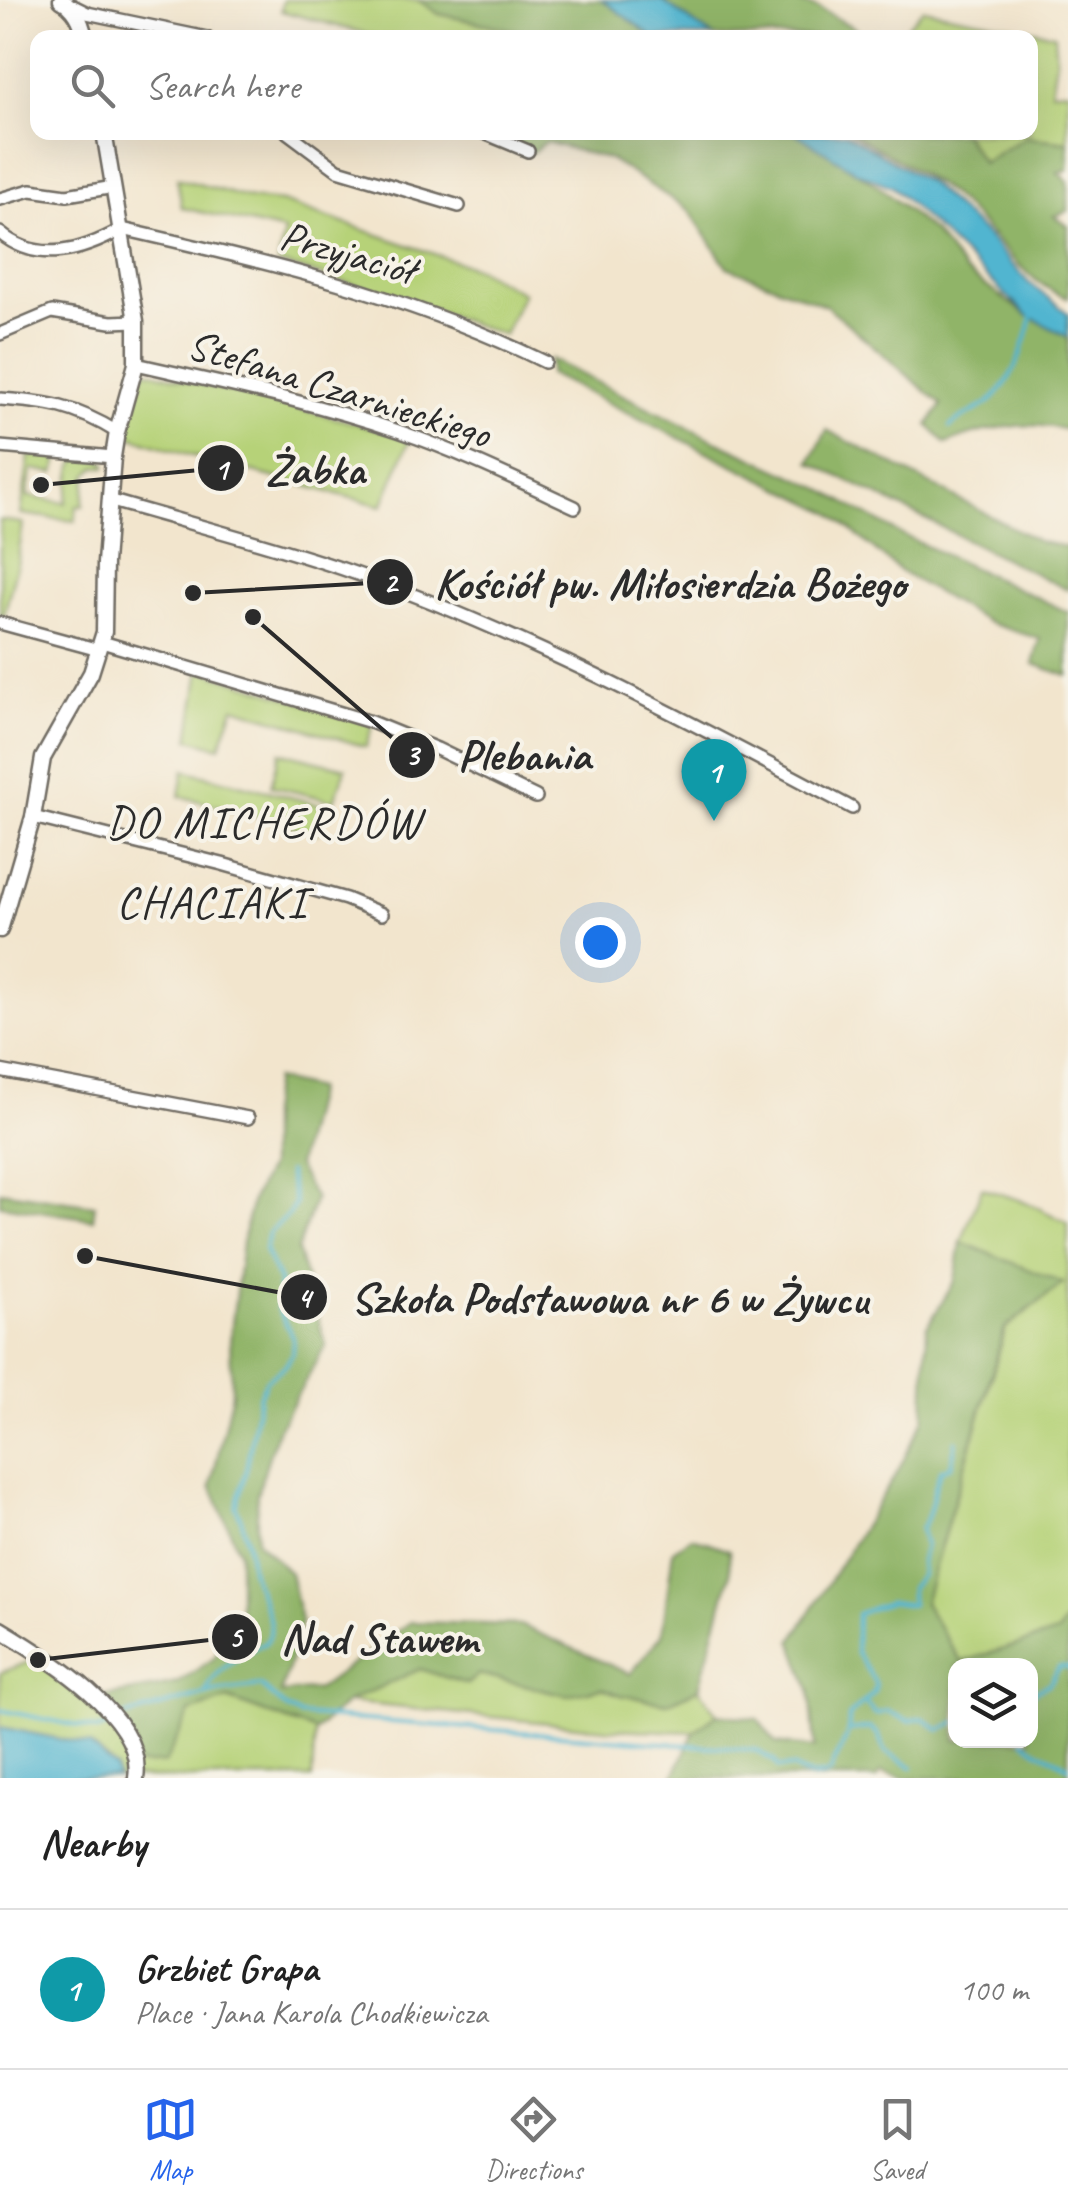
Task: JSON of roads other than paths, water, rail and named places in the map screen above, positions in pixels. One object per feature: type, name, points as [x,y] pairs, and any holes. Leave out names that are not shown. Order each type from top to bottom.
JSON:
[{"type":"street","points":[[66,3],[84,30]]},
{"type":"street","points":[[66,3],[87,14],[167,30]]},
{"type":"street","points":[[0,930],[33,817],[43,758],[91,674],[101,646],[116,432],[136,364],[136,321],[105,140]]},
{"type":"street","points":[[298,140],[338,170],[460,206]]},
{"type":"street","points":[[500,140],[528,152]]},
{"type":"street","points":[[0,199],[31,190],[66,195],[114,187]]},
{"type":"street","points":[[0,232],[15,245],[36,252],[67,252],[99,242],[122,229]]},
{"type":"street","name":"Przyjaciół","points":[[122,229],[327,278],[489,334],[545,362]]},
{"type":"street","points":[[0,334],[52,312],[111,322],[136,321]]},
{"type":"street","name":"Stefana Czarnieckiego","points":[[136,364],[395,430],[516,476],[576,507]]},
{"type":"street","points":[[0,399],[53,402],[90,415],[116,432]]},
{"type":"street","points":[[0,448],[113,457]]},
{"type":"street","points":[[110,500],[343,570],[518,638],[852,808]]},
{"type":"street","points":[[0,624],[101,646],[371,722],[454,756],[536,797]]},
{"type":"street","points":[[33,817],[251,872],[346,899],[382,914]]},
{"type":"street","points":[[0,1070],[248,1118]]},
{"type":"street","points":[[0,1629],[44,1656],[96,1698],[120,1724],[133,1745],[138,1765],[136,1778]]},
{"type":"water","points":[[602,0],[661,0],[703,30],[643,30]]},
{"type":"water","points":[[806,140],[857,140],[928,182],[986,235],[1029,283],[1068,313],[1068,337],[1027,315],[892,187],[857,172]]},
{"type":"water","points":[[0,1727],[90,1745],[115,1768],[117,1778],[0,1778]]},
{"type":"waterway","points":[[950,427],[1002,389],[1019,358],[1033,313]]},
{"type":"waterway","points":[[207,1691],[226,1667],[270,1635],[236,1507],[259,1397],[266,1380],[286,1365],[293,1353],[293,1338],[278,1308],[279,1281],[265,1250],[269,1233],[295,1204],[288,1172]]},
{"type":"waterway","points":[[126,1716],[213,1692],[261,1686],[300,1715],[755,1750],[774,1761],[778,1768],[793,1767],[811,1776],[826,1774],[831,1772],[845,1740],[849,1716],[874,1693],[876,1684],[856,1652],[857,1614],[890,1602],[911,1605],[911,1588],[922,1574],[925,1546],[921,1529],[941,1470],[951,1466],[956,1441]]},
{"type":"waterway","points":[[1038,1690],[1050,1683],[1059,1667],[1068,1668]]},
{"type":"waterway","points":[[866,1704],[876,1714],[887,1711],[909,1721],[923,1718],[939,1730],[948,1726]]},
{"type":"waterway","points":[[0,1710],[98,1730],[110,1725]]},
{"type":"waterway","points":[[850,1731],[870,1728],[877,1733],[886,1752],[913,1767]]},
{"type":"waterway","points":[[1035,1748],[1068,1767]]},
{"type":"place","name":"Żabka","points":[[41,485]]},
{"type":"place","name":"Kościół pw. Miłosierdzia Bożego","points":[[193,593]]},
{"type":"place","name":"Plebania","points":[[253,617]]},
{"type":"place","name":"Grzbiet Grapa","points":[[714,821]]},
{"type":"place","name":"Szkoła Podstawowa nr 6 w Żywcu","points":[[85,1256]]},
{"type":"place","name":"Nad Stawem","points":[[38,1660]]},
{"type":"district","name":"DO MICHERDÓW","points":[[264,822]]},
{"type":"district","name":"CHACIAKI","points":[[212,902]]}]
